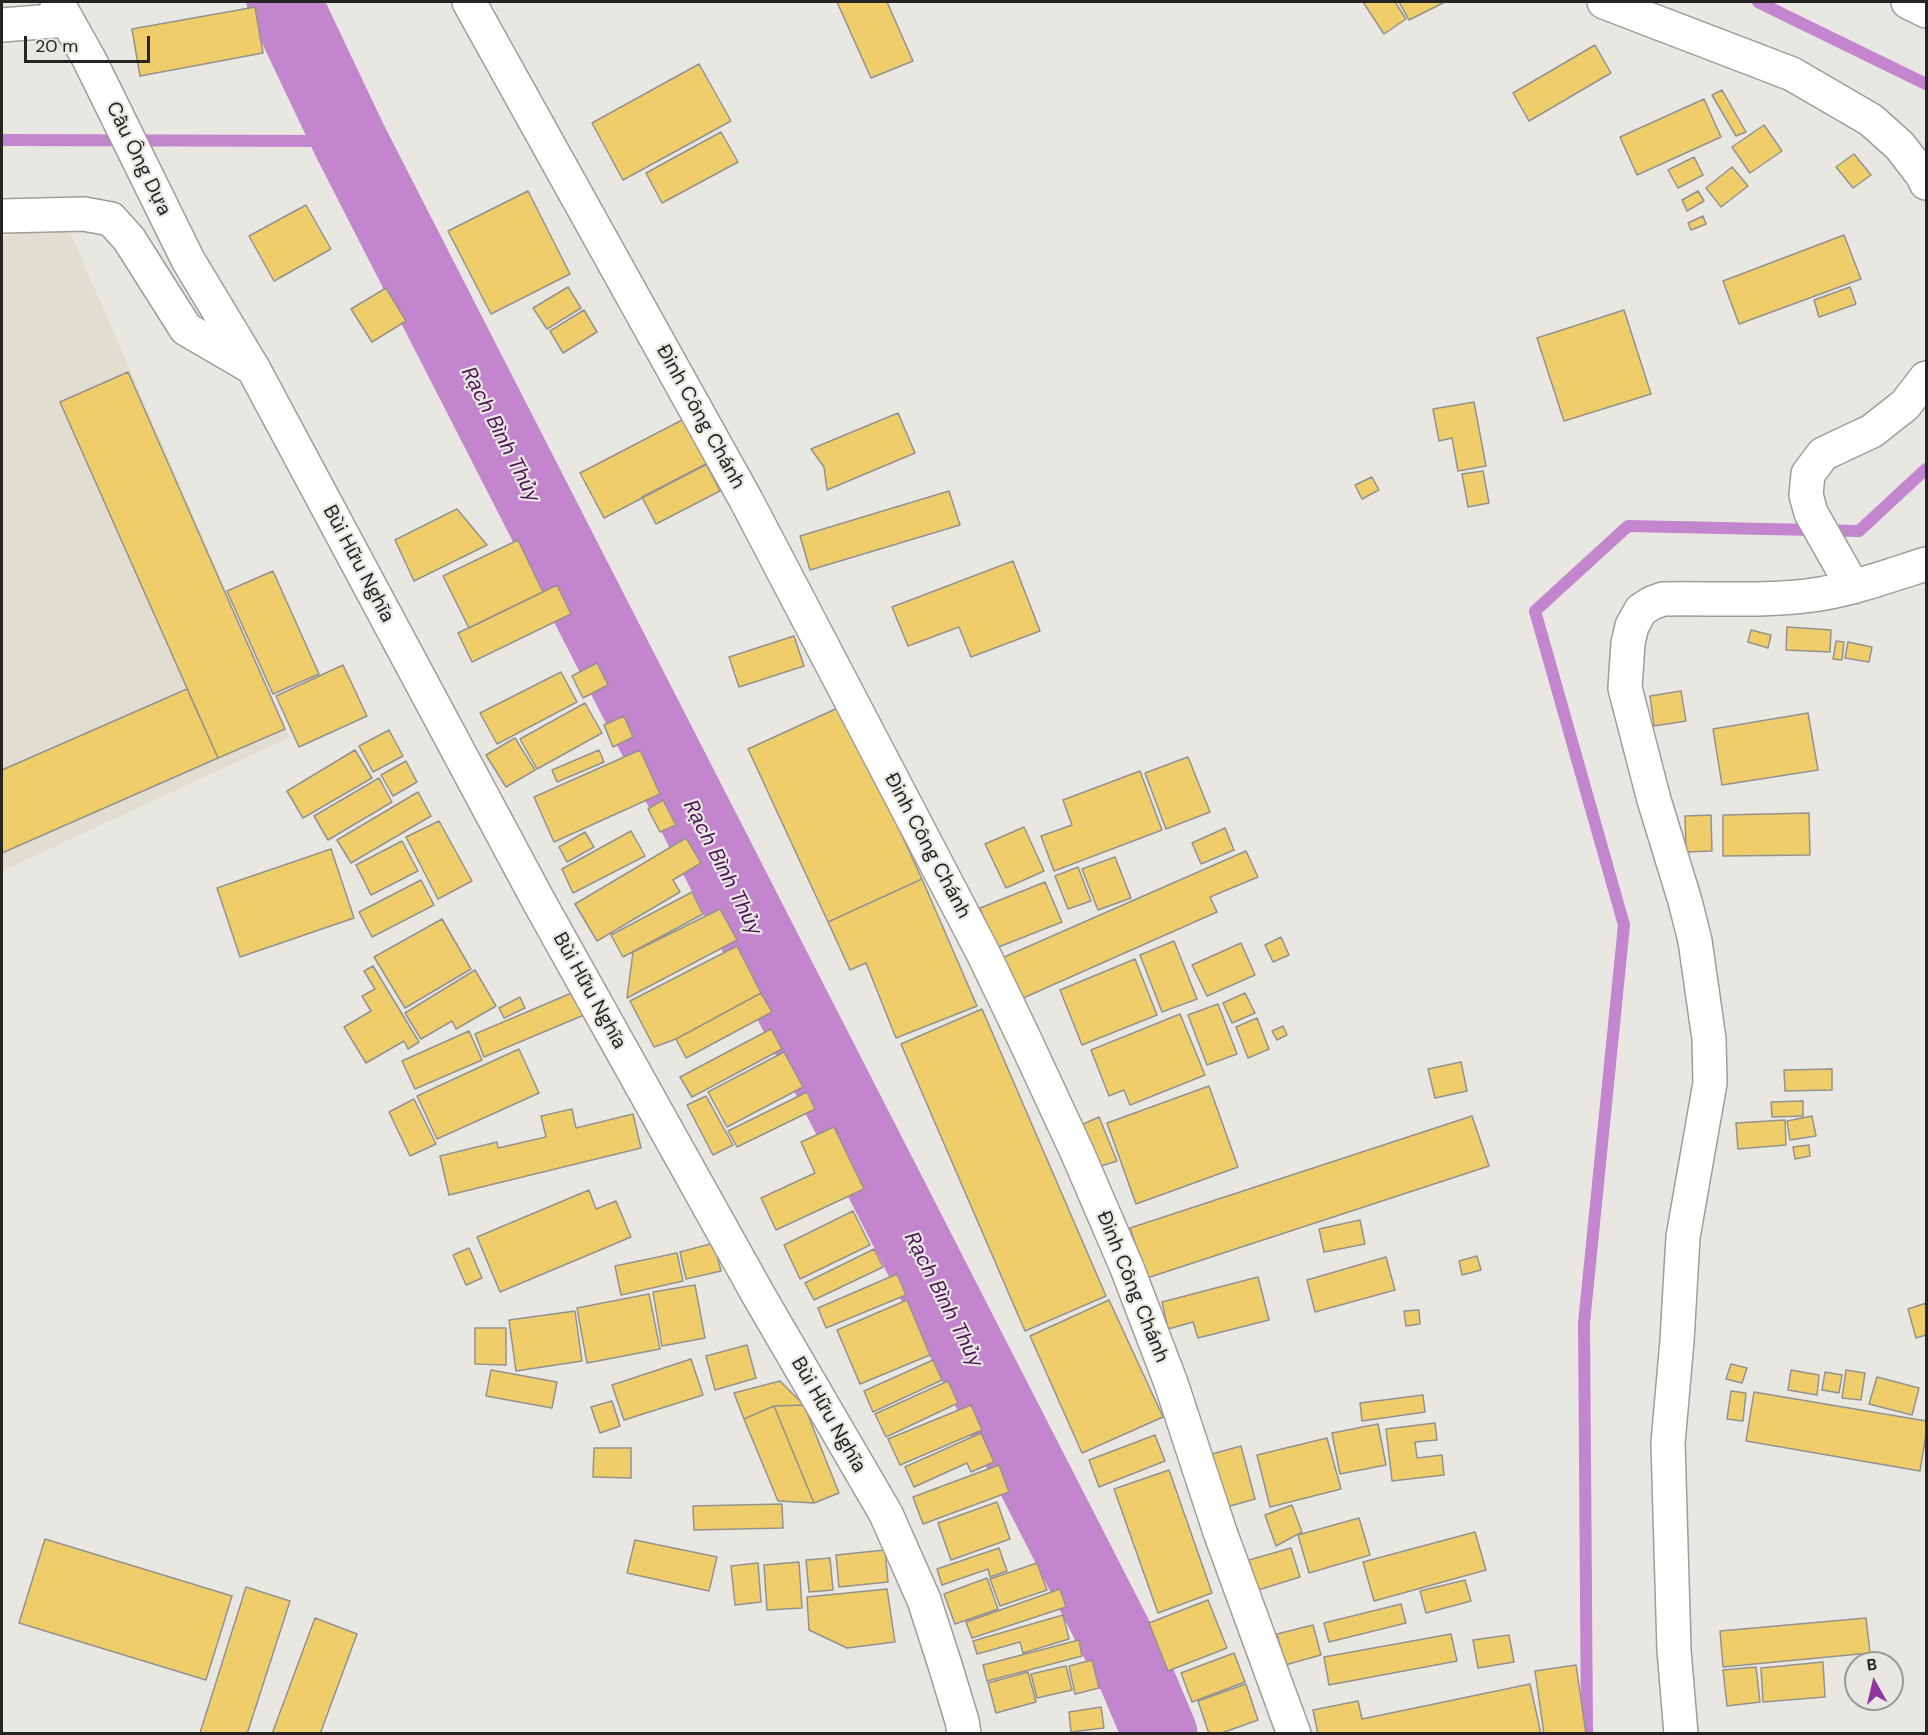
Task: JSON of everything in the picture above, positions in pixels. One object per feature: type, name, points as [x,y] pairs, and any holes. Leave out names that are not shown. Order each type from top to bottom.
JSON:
[{"type":"street","name":"Đinh Công Chánh","points":[[469,2],[746,500],[977,943],[1024,1038],[1127,1268],[1171,1383],[1220,1532],[1294,1734]]},
{"type":"street","points":[[1604,2],[1792,74],[1871,120],[1900,147],[1926,183]]},
{"type":"street","points":[[1908,2],[1926,11]]},
{"type":"street","points":[[2,25],[61,10]]},
{"type":"street","name":"Cầu Ông Dựa","points":[[61,10],[89,59],[188,260]]},
{"type":"street","points":[[2,216],[84,214],[111,219],[142,258],[186,329],[252,368]]},
{"type":"street","name":"Bùi Hữu Nghĩa","points":[[188,260],[252,368],[538,900],[759,1296],[886,1514],[924,1600],[949,1676],[964,1734]]},
{"type":"street","points":[[1847,578],[1811,513],[1806,495],[1808,474],[1823,454],[1872,431],[1905,405],[1926,378]]},
{"type":"street","points":[[1681,1734],[1674,1650],[1668,1443],[1683,1238],[1710,1083],[1709,1039],[1704,996],[1690,921],[1654,800],[1625,688],[1628,644],[1632,626],[1641,610],[1663,599],[1723,600],[1819,594],[1847,578],[1926,564]]},
{"type":"shaded area","points":[[66,223],[290,737],[2,871],[2,237]]},
{"type":"building","points":[[837,2],[887,2],[913,61],[871,78]]},
{"type":"building","points":[[1363,2],[1395,2],[1406,19],[1384,34]]},
{"type":"building","points":[[1399,2],[1445,2],[1409,20]]},
{"type":"building","points":[[255,7],[263,53],[140,76],[132,29]]},
{"type":"building","points":[[1595,45],[1611,73],[1529,121],[1513,93]]},
{"type":"building","points":[[699,64],[731,121],[623,180],[592,123]]},
{"type":"building","points":[[1722,90],[1746,132],[1736,136],[1712,95]]},
{"type":"building","points":[[1704,99],[1721,137],[1637,175],[1620,137]]},
{"type":"building","points":[[1764,125],[1782,151],[1750,173],[1732,147]]},
{"type":"building","points":[[721,132],[738,162],[662,203],[646,173]]},
{"type":"building","points":[[1854,154],[1871,175],[1853,188],[1836,167]]},
{"type":"building","points":[[1694,157],[1703,175],[1678,188],[1668,170]]},
{"type":"building","points":[[1732,167],[1748,186],[1721,207],[1706,188]]},
{"type":"building","points":[[528,191],[570,274],[491,314],[448,231]]},
{"type":"building","points":[[1698,191],[1704,201],[1687,211],[1682,200]]},
{"type":"building","points":[[306,205],[331,249],[274,281],[249,236]]},
{"type":"building","points":[[1703,216],[1706,224],[1691,230],[1688,223]]},
{"type":"building","points":[[1844,235],[1861,279],[1739,324],[1723,281]]},
{"type":"building","points":[[568,287],[581,308],[547,329],[533,308]]},
{"type":"building","points":[[1850,287],[1856,304],[1819,317],[1814,300]]},
{"type":"building","points":[[386,288],[406,321],[372,342],[351,309]]},
{"type":"building","points":[[584,310],[597,332],[563,353],[550,331]]},
{"type":"building","points":[[1624,310],[1651,394],[1564,421],[1537,338]]},
{"type":"building","points":[[128,372],[285,729],[218,758],[60,402]]},
{"type":"building","points":[[1474,402],[1486,466],[1458,471],[1452,438],[1439,441],[1433,409]]},
{"type":"building","points":[[898,413],[915,453],[827,490],[824,467],[811,449]]},
{"type":"building","points":[[686,418],[709,463],[604,518],[580,473]]},
{"type":"building","points":[[706,464],[720,491],[656,524],[642,497]]},
{"type":"building","points":[[1483,471],[1489,503],[1468,507],[1462,474]]},
{"type":"building","points":[[1372,477],[1379,490],[1362,499],[1355,485]]},
{"type":"building","points":[[949,491],[960,525],[810,570],[800,536]]},
{"type":"building","points":[[457,509],[487,545],[414,581],[395,540]]},
{"type":"building","points":[[518,540],[543,592],[469,628],[443,576]]},
{"type":"building","points":[[1013,561],[1040,631],[971,657],[959,627],[908,646],[892,607]]},
{"type":"building","points":[[273,571],[319,674],[273,694],[227,591]]},
{"type":"building","points":[[557,585],[571,614],[472,662],[458,633]]},
{"type":"building","points":[[1787,627],[1831,630],[1830,652],[1786,650]]},
{"type":"building","points":[[1751,630],[1771,635],[1768,648],[1748,642]]},
{"type":"building","points":[[794,636],[804,666],[739,687],[729,657]]},
{"type":"building","points":[[1836,641],[1844,642],[1842,660],[1833,659]]},
{"type":"building","points":[[1848,642],[1872,647],[1869,662],[1845,658]]},
{"type":"building","points":[[597,663],[608,685],[583,698],[572,676]]},
{"type":"building","points":[[343,665],[367,716],[299,747],[276,696]]},
{"type":"building","points":[[561,672],[577,702],[497,744],[480,713]]},
{"type":"building","points":[[187,689],[218,758],[2,853],[2,770]]},
{"type":"building","points":[[1681,691],[1686,721],[1654,726],[1650,696]]},
{"type":"building","points":[[585,703],[602,733],[537,769],[520,739]]},
{"type":"building","points":[[842,706],[922,879],[828,922],[748,749]]},
{"type":"building","points":[[1808,713],[1818,770],[1722,785],[1713,729]]},
{"type":"building","points":[[624,716],[633,737],[613,747],[604,725]]},
{"type":"building","points":[[389,730],[403,756],[373,772],[359,746]]},
{"type":"building","points":[[515,738],[535,770],[506,787],[486,755]]},
{"type":"building","points":[[355,750],[372,778],[303,818],[287,791]]},
{"type":"building","points":[[599,750],[604,762],[557,782],[552,770]]},
{"type":"building","points":[[640,750],[660,794],[554,842],[534,797]]},
{"type":"building","points":[[1188,757],[1210,812],[1166,829],[1145,773]]},
{"type":"building","points":[[406,761],[417,782],[393,796],[381,775]]},
{"type":"building","points":[[1140,771],[1162,830],[1054,871],[1041,836],[1072,825],[1063,800]]},
{"type":"building","points":[[379,778],[392,802],[328,840],[314,816]]},
{"type":"building","points":[[418,792],[431,816],[351,863],[337,840]]},
{"type":"building","points":[[663,800],[676,825],[660,832],[648,809]]},
{"type":"building","points":[[1809,813],[1810,855],[1723,856],[1723,815]]},
{"type":"building","points":[[1711,815],[1712,851],[1686,852],[1685,816]]},
{"type":"building","points":[[439,821],[472,881],[438,899],[406,837]]},
{"type":"building","points":[[1024,827],[1044,871],[1006,888],[985,844]]},
{"type":"building","points":[[1225,828],[1234,850],[1201,864],[1192,843]]},
{"type":"building","points":[[631,831],[645,856],[573,893],[562,869]]},
{"type":"building","points":[[585,832],[594,847],[567,862],[559,847]]},
{"type":"building","points":[[686,838],[701,863],[673,880],[680,892],[597,941],[575,904]]},
{"type":"building","points":[[402,841],[418,871],[371,895],[356,865]]},
{"type":"building","points":[[331,849],[354,918],[240,957],[217,888]]},
{"type":"building","points":[[1246,851],[1258,877],[1210,897],[1217,912],[1021,999],[1002,958]]},
{"type":"building","points":[[1115,857],[1131,898],[1098,910],[1082,869]]},
{"type":"building","points":[[1078,867],[1091,901],[1068,909],[1055,876]]},
{"type":"building","points":[[922,879],[977,1006],[896,1038],[866,963],[850,970],[828,922]]},
{"type":"building","points":[[421,880],[434,905],[372,937],[359,912]]},
{"type":"building","points":[[1045,882],[1062,922],[996,948],[980,908]]},
{"type":"building","points":[[692,892],[703,914],[623,957],[611,935]]},
{"type":"building","points":[[720,909],[737,940],[627,998],[633,952]]},
{"type":"building","points":[[442,919],[471,969],[405,1008],[374,957]]},
{"type":"building","points":[[1281,937],[1289,955],[1273,962],[1265,945]]},
{"type":"building","points":[[1174,941],[1197,999],[1162,1012],[1140,955]]},
{"type":"building","points":[[1241,943],[1255,975],[1207,996],[1192,965]]},
{"type":"building","points":[[737,946],[761,993],[676,1039],[654,1047],[630,1001]]},
{"type":"building","points":[[1135,959],[1157,1015],[1082,1045],[1060,990]]},
{"type":"building","points":[[373,966],[419,1042],[408,1049],[404,1041],[366,1063],[344,1027],[371,1011],[362,996],[375,989],[364,971]]},
{"type":"building","points":[[475,970],[496,1006],[456,1029],[452,1021],[421,1039],[405,1013]]},
{"type":"building","points":[[574,992],[584,1015],[484,1057],[475,1034]]},
{"type":"building","points":[[761,993],[772,1012],[686,1058],[676,1039]]},
{"type":"building","points":[[1245,993],[1255,1013],[1232,1023],[1223,1003]]},
{"type":"building","points":[[520,997],[525,1008],[504,1018],[499,1008]]},
{"type":"building","points":[[1218,1004],[1237,1054],[1207,1065],[1188,1015]]},
{"type":"building","points":[[982,1009],[1106,1296],[1025,1331],[901,1044]]},
{"type":"building","points":[[1180,1014],[1205,1075],[1130,1105],[1124,1090],[1109,1096],[1091,1050]]},
{"type":"building","points":[[1257,1018],[1269,1049],[1248,1058],[1236,1027]]},
{"type":"building","points":[[1283,1026],[1287,1035],[1277,1040],[1272,1031]]},
{"type":"building","points":[[771,1029],[782,1049],[692,1097],[680,1077]]},
{"type":"building","points":[[469,1031],[482,1060],[415,1089],[402,1061]]},
{"type":"building","points":[[519,1049],[539,1093],[437,1139],[417,1096]]},
{"type":"building","points":[[784,1052],[803,1087],[727,1127],[708,1092]]},
{"type":"building","points":[[1461,1062],[1467,1091],[1435,1098],[1428,1069]]},
{"type":"building","points":[[1832,1069],[1832,1090],[1785,1091],[1784,1070]]},
{"type":"building","points":[[1209,1086],[1238,1167],[1136,1204],[1107,1123]]},
{"type":"building","points":[[807,1092],[815,1109],[737,1147],[728,1131]]},
{"type":"building","points":[[706,1096],[733,1145],[713,1155],[687,1105]]},
{"type":"building","points":[[414,1099],[436,1144],[410,1156],[389,1112]]},
{"type":"building","points":[[1803,1101],[1803,1116],[1772,1117],[1771,1102]]},
{"type":"building","points":[[572,1109],[576,1128],[633,1114],[641,1148],[449,1195],[440,1156],[497,1142],[498,1148],[546,1137],[541,1116]]},
{"type":"building","points":[[1472,1116],[1489,1166],[1147,1278],[1130,1228]]},
{"type":"building","points":[[1812,1116],[1816,1136],[1790,1140],[1787,1121]]},
{"type":"building","points":[[1099,1117],[1117,1161],[1098,1167],[1081,1125]]},
{"type":"building","points":[[1785,1120],[1786,1145],[1738,1149],[1736,1123]]},
{"type":"building","points":[[834,1127],[864,1189],[776,1230],[761,1198],[815,1173],[801,1142]]},
{"type":"building","points":[[1809,1145],[1810,1156],[1795,1159],[1793,1147]]},
{"type":"building","points":[[589,1190],[596,1209],[616,1201],[631,1237],[500,1292],[477,1237]]},
{"type":"building","points":[[853,1211],[870,1245],[800,1279],[784,1245]]},
{"type":"building","points":[[1360,1220],[1365,1244],[1324,1252],[1319,1229]]},
{"type":"building","points":[[714,1243],[721,1271],[686,1279],[680,1252]]},
{"type":"building","points":[[469,1248],[482,1278],[466,1285],[453,1255]]},
{"type":"building","points":[[874,1249],[883,1267],[814,1300],[805,1283]]},
{"type":"building","points":[[677,1253],[683,1281],[621,1295],[615,1266]]},
{"type":"building","points":[[1477,1256],[1481,1270],[1462,1275],[1459,1261]]},
{"type":"building","points":[[1386,1257],[1395,1290],[1315,1312],[1307,1280]]},
{"type":"building","points":[[897,1274],[906,1295],[826,1328],[818,1308]]},
{"type":"building","points":[[1258,1277],[1269,1320],[1198,1338],[1193,1322],[1168,1329],[1162,1302]]},
{"type":"building","points":[[695,1285],[705,1338],[662,1346],[653,1292]]},
{"type":"building","points":[[649,1294],[660,1349],[587,1363],[577,1308]]},
{"type":"building","points":[[907,1300],[930,1355],[860,1384],[837,1330]]},
{"type":"building","points":[[1109,1300],[1163,1417],[1082,1453],[1030,1336]]},
{"type":"building","points":[[1926,1303],[1926,1335],[1916,1338],[1908,1309]]},
{"type":"building","points":[[1419,1310],[1420,1324],[1406,1326],[1404,1311]]},
{"type":"building","points":[[575,1311],[582,1361],[516,1371],[509,1320]]},
{"type":"building","points":[[475,1328],[506,1328],[506,1365],[475,1364]]},
{"type":"building","points":[[747,1345],[756,1378],[715,1390],[706,1356]]},
{"type":"building","points":[[691,1359],[703,1395],[624,1420],[612,1385]]},
{"type":"building","points":[[933,1360],[942,1380],[873,1412],[864,1391]]},
{"type":"building","points":[[1731,1364],[1747,1368],[1742,1383],[1726,1379]]},
{"type":"building","points":[[491,1370],[557,1382],[552,1408],[486,1396]]},
{"type":"building","points":[[1791,1370],[1819,1375],[1817,1395],[1788,1390]]},
{"type":"building","points":[[1846,1370],[1865,1373],[1861,1400],[1842,1398]]},
{"type":"building","points":[[1825,1372],[1842,1375],[1839,1393],[1822,1390]]},
{"type":"building","points":[[1877,1377],[1919,1388],[1912,1415],[1869,1404]]},
{"type":"building","points":[[780,1381],[804,1405],[774,1406],[744,1419],[734,1393]]},
{"type":"building","points":[[948,1381],[958,1403],[886,1437],[875,1414]]},
{"type":"building","points":[[1731,1391],[1746,1393],[1743,1421],[1727,1419]]},
{"type":"building","points":[[1754,1392],[1926,1421],[1920,1471],[1746,1441]]},
{"type":"building","points":[[1423,1395],[1425,1412],[1362,1421],[1360,1403]]},
{"type":"building","points":[[612,1401],[620,1426],[600,1433],[591,1407]]},
{"type":"building","points":[[804,1405],[839,1493],[814,1503],[774,1406]]},
{"type":"building","points":[[971,1405],[982,1430],[900,1465],[888,1439]]},
{"type":"building","points":[[774,1406],[814,1503],[778,1501],[744,1419]]},
{"type":"building","points":[[1435,1423],[1437,1440],[1415,1442],[1417,1458],[1442,1455],[1444,1475],[1392,1481],[1386,1429]]},
{"type":"building","points":[[1378,1424],[1386,1465],[1340,1474],[1332,1433]]},
{"type":"building","points":[[981,1433],[994,1462],[971,1472],[967,1463],[914,1487],[905,1467]]},
{"type":"building","points":[[1155,1435],[1165,1461],[1099,1487],[1089,1460]]},
{"type":"building","points":[[1327,1438],[1341,1489],[1270,1507],[1257,1455]]},
{"type":"building","points":[[1241,1446],[1255,1499],[1227,1507],[1212,1454]]},
{"type":"building","points":[[594,1448],[631,1448],[631,1478],[593,1477]]},
{"type":"building","points":[[999,1465],[1009,1492],[923,1524],[913,1497]]},
{"type":"building","points":[[1169,1470],[1212,1593],[1158,1613],[1114,1489]]},
{"type":"building","points":[[997,1502],[1010,1539],[951,1560],[938,1523]]},
{"type":"building","points":[[782,1504],[783,1528],[694,1530],[693,1506]]},
{"type":"building","points":[[1292,1505],[1302,1532],[1276,1546],[1265,1515]]},
{"type":"building","points":[[1359,1518],[1370,1555],[1309,1573],[1298,1535]]},
{"type":"building","points":[[1475,1532],[1486,1570],[1374,1601],[1363,1562]]},
{"type":"building","points":[[45,1539],[232,1596],[206,1680],[19,1623]]},
{"type":"building","points":[[635,1540],[717,1557],[709,1591],[627,1573]]},
{"type":"building","points":[[999,1548],[1007,1571],[990,1577],[988,1569],[942,1585],[937,1569]]},
{"type":"building","points":[[1291,1548],[1300,1577],[1258,1590],[1249,1560]]},
{"type":"building","points":[[885,1550],[888,1582],[839,1587],[836,1555]]},
{"type":"building","points":[[830,1558],[833,1590],[809,1592],[806,1560]]},
{"type":"building","points":[[799,1562],[802,1608],[767,1610],[764,1565]]},
{"type":"building","points":[[758,1563],[761,1602],[735,1605],[731,1566]]},
{"type":"building","points":[[1037,1563],[1047,1590],[1000,1606],[990,1579]]},
{"type":"building","points":[[987,1578],[998,1609],[955,1624],[944,1594]]},
{"type":"building","points":[[1465,1580],[1471,1601],[1426,1613],[1420,1591]]},
{"type":"building","points":[[246,1587],[290,1601],[247,1734],[200,1733]]},
{"type":"building","points":[[887,1589],[895,1642],[847,1648],[809,1630],[807,1597]]},
{"type":"building","points":[[1060,1589],[1066,1607],[972,1638],[966,1622]]},
{"type":"building","points":[[1208,1600],[1227,1648],[1168,1671],[1149,1623]]},
{"type":"building","points":[[1401,1604],[1406,1623],[1329,1642],[1324,1623]]},
{"type":"building","points":[[1063,1615],[1069,1639],[1023,1653],[1020,1642],[977,1654],[973,1641]]},
{"type":"building","points":[[315,1618],[357,1634],[320,1734],[272,1734]]},
{"type":"building","points":[[1866,1618],[1870,1651],[1844,1651],[1844,1655],[1723,1667],[1720,1631]]},
{"type":"building","points":[[1313,1625],[1321,1655],[1285,1665],[1277,1634]]},
{"type":"building","points":[[1451,1634],[1457,1661],[1329,1685],[1324,1657]]},
{"type":"building","points":[[1509,1635],[1514,1662],[1478,1668],[1473,1640]]},
{"type":"building","points":[[1079,1640],[1082,1656],[987,1681],[983,1665]]},
{"type":"building","points":[[1234,1653],[1245,1682],[1192,1702],[1181,1673]]},
{"type":"building","points":[[1092,1660],[1099,1688],[1075,1694],[1069,1666]]},
{"type":"building","points":[[1823,1662],[1825,1697],[1763,1702],[1761,1668]]},
{"type":"building","points":[[1576,1665],[1586,1734],[1544,1734],[1535,1671]]},
{"type":"building","points":[[1066,1666],[1072,1690],[1037,1698],[1031,1674]]},
{"type":"building","points":[[1756,1667],[1760,1702],[1727,1706],[1723,1670]]},
{"type":"building","points":[[1028,1672],[1036,1702],[996,1713],[988,1683]]},
{"type":"building","points":[[1246,1684],[1258,1720],[1219,1734],[1209,1734],[1198,1701]]},
{"type":"building","points":[[1530,1684],[1541,1734],[1318,1734],[1313,1710],[1358,1701],[1362,1719]]},
{"type":"building","points":[[1101,1707],[1104,1728],[1071,1732],[1069,1712]]},
{"type":"waterway","name":"Rạch Bình Thủy","points":[[284,2],[350,141],[1136,1677],[1160,1734]]},
{"type":"waterway","points":[[1758,2],[1926,84]]},
{"type":"waterway","points":[[2,140],[350,141]]},
{"type":"waterway","points":[[1587,1734],[1584,1323],[1624,925],[1535,611],[1628,526],[1859,531],[1926,469]]}]
